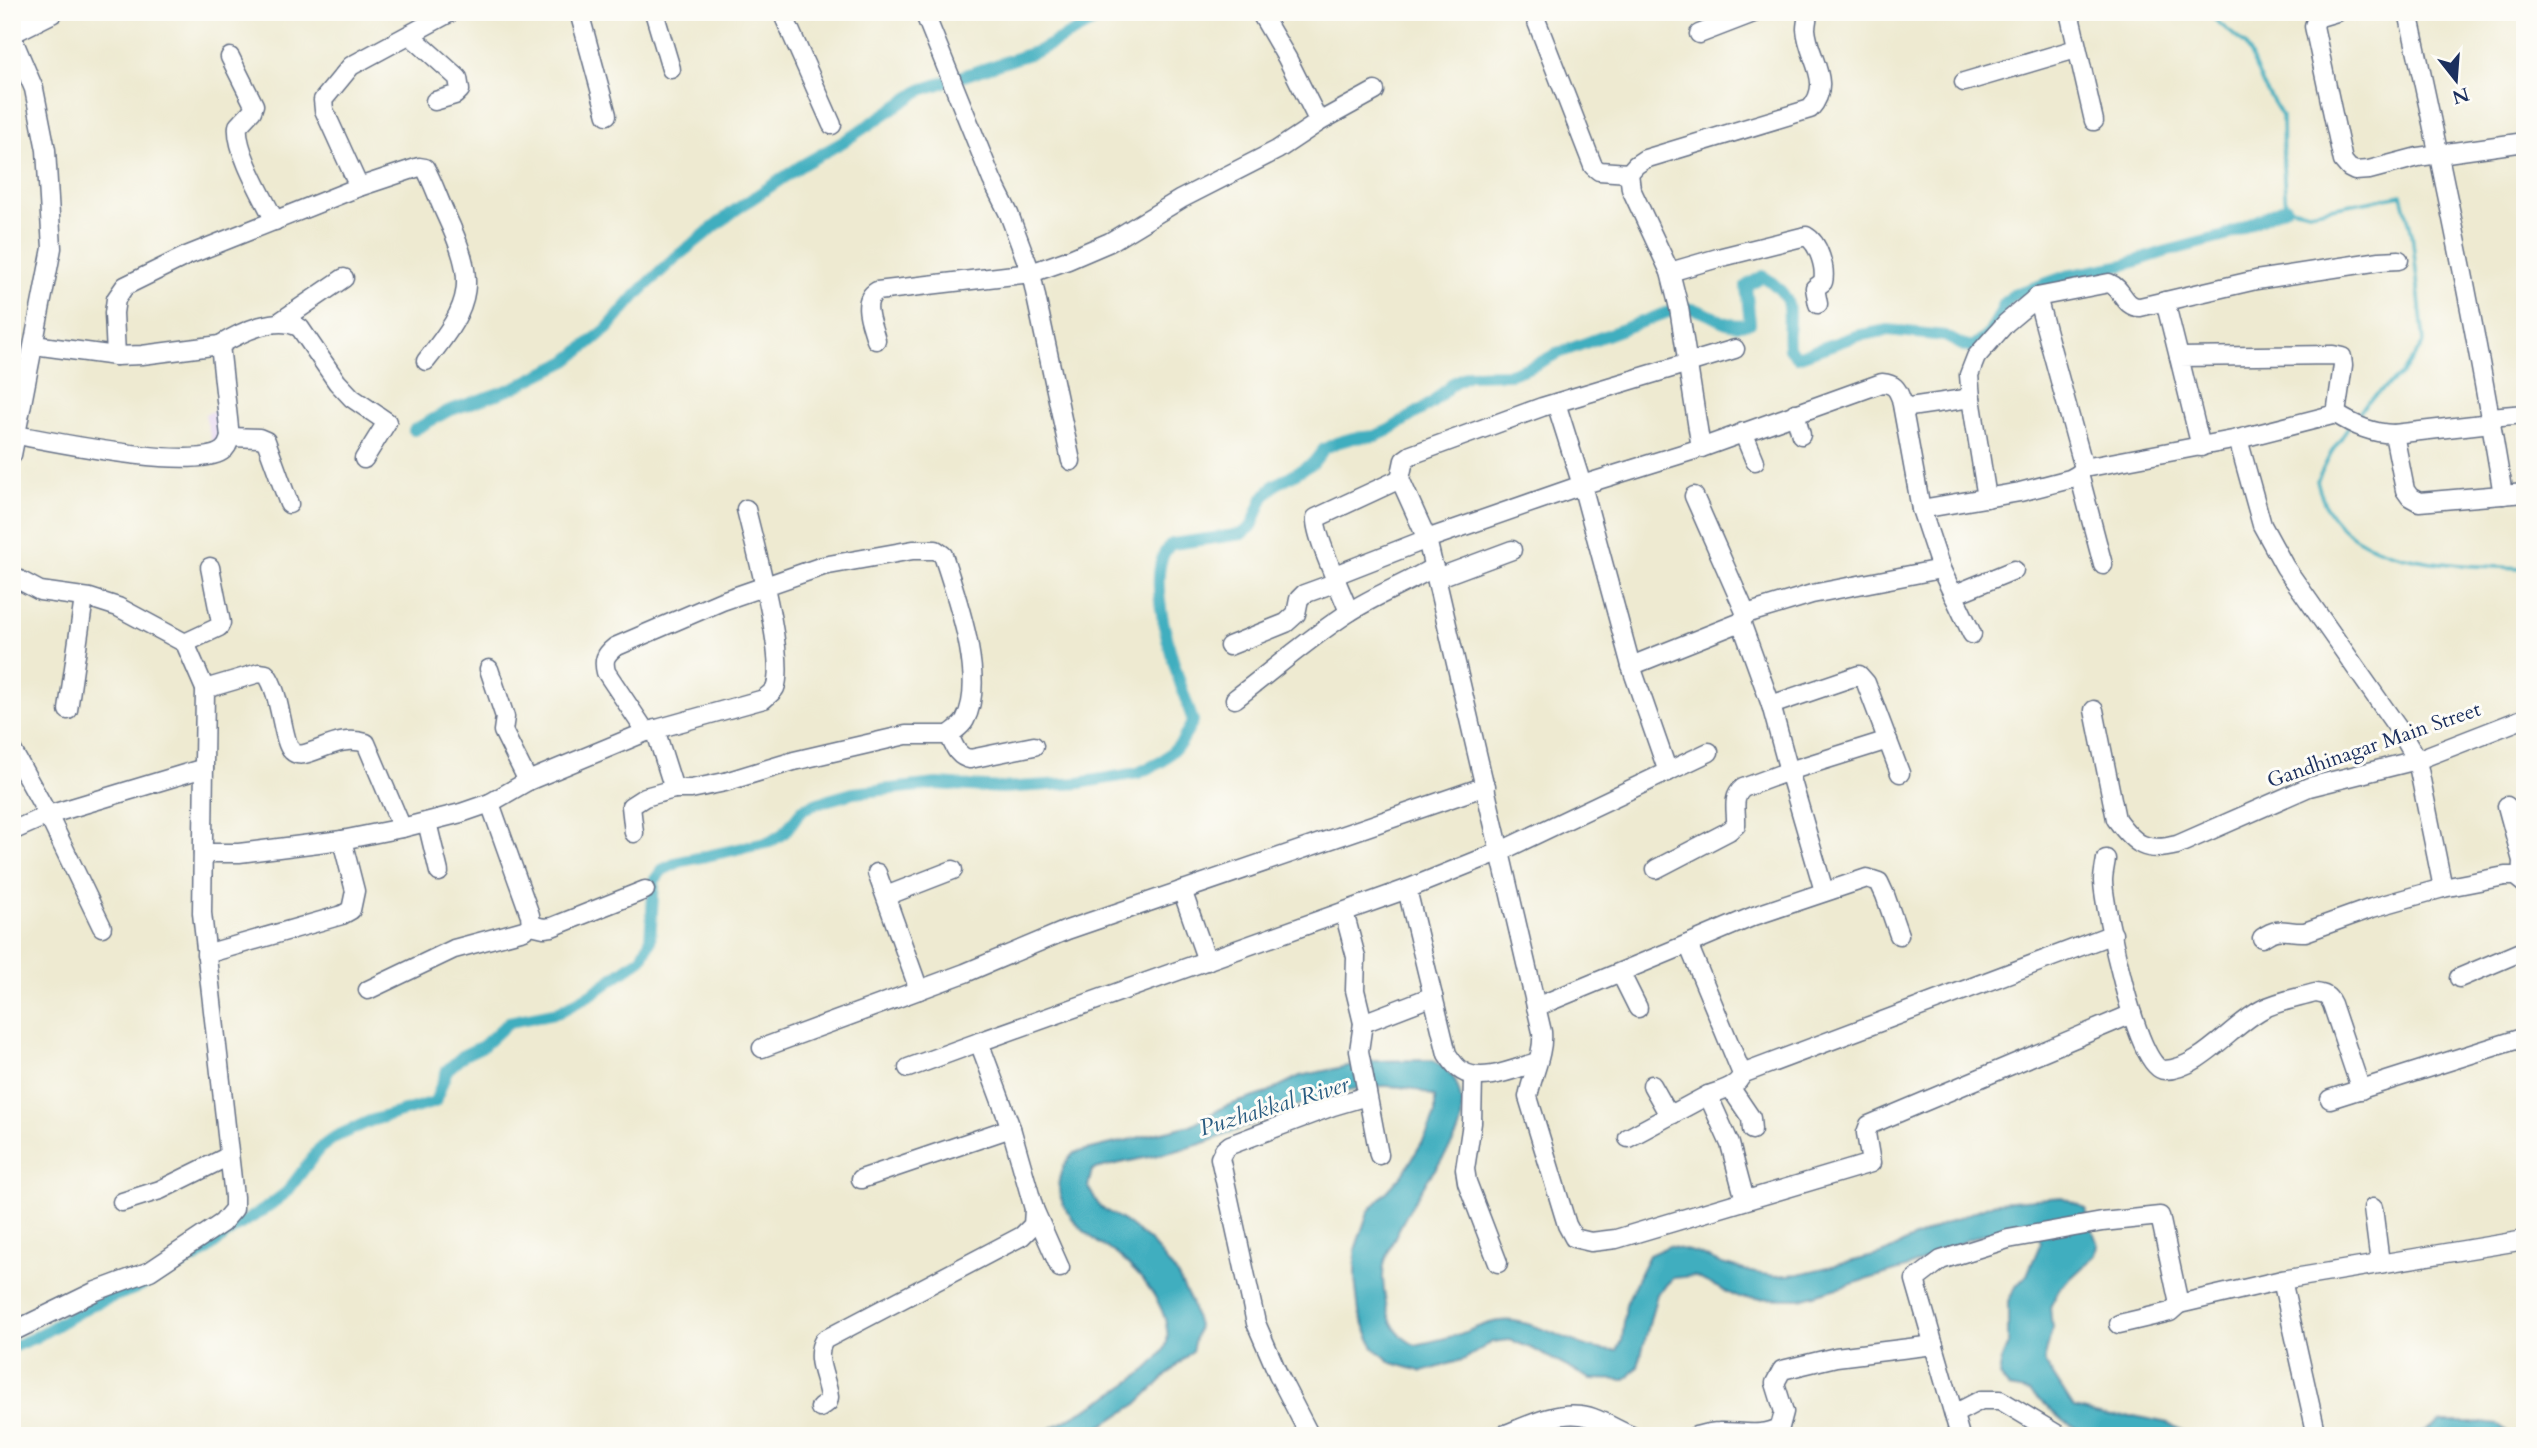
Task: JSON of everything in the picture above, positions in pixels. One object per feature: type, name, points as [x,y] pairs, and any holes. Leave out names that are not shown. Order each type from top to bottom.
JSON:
[{"type":"main road","points":[[12,34],[52,12]]},
{"type":"street","points":[[359,187],[324,110],[323,100],[351,66],[411,36],[451,12]]},
{"type":"street","points":[[579,12],[607,116]]},
{"type":"street","points":[[654,12],[671,69]]},
{"type":"street","points":[[782,12],[832,125]]},
{"type":"street","points":[[924,12],[1031,273],[1071,461]]},
{"type":"street","points":[[1260,12],[1319,122]]},
{"type":"street","points":[[1533,12],[1593,166],[1599,172],[1629,173]]},
{"type":"street","points":[[1699,34],[1756,12]]},
{"type":"street","points":[[1701,448],[1670,272],[1631,189],[1629,173],[1636,164],[1645,159],[1810,109],[1820,98],[1821,82],[1806,30],[1808,12]]},
{"type":"street","points":[[2069,12],[2094,121]]},
{"type":"street","points":[[2337,12],[2316,15],[2314,26],[2343,161],[2349,168],[2355,171],[2369,170],[2439,155],[2525,142]]},
{"type":"street","points":[[2408,12],[2439,155],[2503,495]]},
{"type":"street","points":[[12,34],[34,89],[46,149],[52,248],[14,446],[76,447],[166,457],[220,453],[227,446],[230,437],[220,345]]},
{"type":"street","points":[[411,36],[458,78],[461,84],[456,94],[435,101]]},
{"type":"street","points":[[1964,82],[2076,49]]},
{"type":"street","points":[[230,57],[254,105],[238,126],[239,138],[252,176],[275,221]]},
{"type":"street","points":[[876,340],[867,302],[870,295],[877,291],[1031,273],[1110,242],[1181,199],[1277,150],[1319,122],[1375,91]]},
{"type":"street","points":[[116,356],[114,313],[116,299],[125,286],[186,256],[359,187],[419,167],[425,168],[455,235],[466,265],[468,283],[463,305],[441,343],[426,361]]},
{"type":"street","points":[[1670,272],[1807,236],[1815,243],[1824,272],[1823,282],[1815,288],[1818,304]]},
{"type":"street","points":[[1987,498],[1969,375],[1976,357],[2006,323],[2037,296],[2109,283],[2117,286],[2132,307],[2256,280],[2399,260]]},
{"type":"street","points":[[34,345],[116,356],[220,345],[233,337],[281,321],[344,278]]},
{"type":"street","points":[[2037,296],[2103,565]]},
{"type":"street","points":[[2165,301],[2201,447]]},
{"type":"street","points":[[281,321],[300,328],[337,382],[352,398],[387,422],[364,459]]},
{"type":"street","points":[[1735,349],[1556,403],[1411,455],[1402,465],[1400,479],[1427,539],[1544,1047],[1528,1097],[1567,1225],[1574,1238],[1591,1242],[1616,1239],[1871,1163],[1866,1133],[1869,1125],[2132,1014]]},
{"type":"street","points":[[2179,357],[2342,357],[2344,420]]},
{"type":"street","points":[[1229,646],[1286,623],[1296,614],[1299,599],[1304,594],[1427,539],[1582,485],[1701,448],[1882,383],[1891,384],[1897,389],[1903,408],[1921,509],[1941,569],[1972,634]]},
{"type":"street","points":[[1903,408],[1971,398]]},
{"type":"street","points":[[1556,403],[1582,485],[1631,666],[1668,772]]},
{"type":"street","points":[[1795,413],[1801,435]]},
{"type":"street","points":[[1921,509],[1987,498],[2070,479],[2081,471],[2344,420],[2381,434],[2394,434],[2525,414]]},
{"type":"street","points":[[1743,432],[1755,461]]},
{"type":"street","points":[[2394,434],[2405,490],[2410,498],[2427,503],[2525,493]]},
{"type":"street","points":[[230,437],[259,438],[266,441],[289,504]]},
{"type":"street","points":[[2238,439],[2262,525],[2285,567],[2386,710],[2417,760],[2443,888]]},
{"type":"street","points":[[1349,612],[1316,527],[1316,518],[1400,479]]},
{"type":"street","points":[[1694,496],[1743,618],[1824,891]]},
{"type":"street","points":[[203,853],[239,853],[342,840],[427,822],[489,803],[528,782],[651,731],[764,699],[774,690],[777,677],[774,629],[746,509]]},
{"type":"street","points":[[634,833],[631,806],[645,797],[674,789],[691,789],[725,782],[794,761],[906,735],[949,735],[964,722],[972,702],[973,666],[943,555],[936,550],[913,550],[836,563],[722,601],[615,647],[606,654],[606,672],[651,731],[674,789]]},
{"type":"street","points":[[1236,699],[1287,657],[1349,612],[1435,572],[1512,550]]},
{"type":"street","points":[[185,643],[222,623],[211,567]]},
{"type":"street","points":[[1631,666],[1743,618],[1812,594],[1941,569]]},
{"type":"street","points":[[1953,595],[2014,570]]},
{"type":"street","points":[[12,576],[40,591],[117,607],[185,643],[205,689],[202,914],[233,1209],[222,1223],[150,1271],[96,1291],[12,1332]]},
{"type":"street","points":[[68,710],[84,598]]},
{"type":"street","points":[[489,669],[505,717],[503,731],[528,782]]},
{"type":"street","points":[[205,689],[259,673],[266,674],[271,680],[281,710],[287,744],[293,752],[300,755],[345,741],[366,743],[402,828]]},
{"type":"street","points":[[1771,705],[1859,675],[1866,683],[1900,773]]},
{"type":"street","name":"Gandhinagar Main Street","points":[[2094,710],[2116,819],[2125,832],[2147,849],[2177,845],[2309,788],[2417,760],[2449,745],[2525,718]]},
{"type":"street","points":[[949,735],[958,754],[970,759],[1034,746]]},
{"type":"street","points":[[1656,869],[1736,825],[1737,793],[1743,788],[1888,740]]},
{"type":"street","points":[[12,750],[48,815],[102,927]]},
{"type":"street","points":[[908,1068],[1407,889],[1501,851],[1709,752]]},
{"type":"street","points":[[12,831],[48,815],[204,768]]},
{"type":"street","points":[[762,1048],[919,990],[1067,930],[1486,786]]},
{"type":"street","points":[[489,803],[530,915],[531,925]]},
{"type":"street","points":[[2262,938],[2272,930],[2305,932],[2372,908],[2443,888],[2505,876],[2523,882],[2522,861],[2507,806]]},
{"type":"street","points":[[427,822],[439,872]]},
{"type":"street","points":[[206,954],[351,911],[355,891],[342,840]]},
{"type":"street","points":[[2106,859],[2103,880],[2118,964],[2148,1058],[2156,1068],[2164,1070],[2185,1065],[2264,1008],[2315,993],[2328,996],[2332,1004],[2361,1090]]},
{"type":"street","points":[[886,896],[953,870]]},
{"type":"street","points":[[877,873],[919,990]]},
{"type":"street","points":[[1536,1007],[1621,974],[1754,916],[1867,878],[1874,878],[1879,882],[1899,935]]},
{"type":"street","points":[[1407,889],[1447,1054],[1459,1070],[1474,1077],[1537,1062]]},
{"type":"street","points":[[368,990],[454,949],[524,930],[531,925],[552,927],[645,890]]},
{"type":"street","points":[[1182,890],[1208,961]]},
{"type":"street","points":[[1344,912],[1356,957],[1355,990],[1363,1023],[1359,1051],[1379,1155]]},
{"type":"street","points":[[1628,1138],[1736,1080],[2113,934]]},
{"type":"street","points":[[1688,944],[1751,1118],[1752,1130]]},
{"type":"street","points":[[2459,978],[2525,950]]},
{"type":"street","points":[[1621,974],[1638,1008]]},
{"type":"street","points":[[1363,1023],[1433,996]]},
{"type":"street","points":[[2330,1100],[2525,1037]]},
{"type":"street","points":[[979,1042],[1011,1128],[1034,1209],[1060,1268]]},
{"type":"street","points":[[1474,1077],[1472,1123],[1465,1169],[1467,1182],[1498,1262]]},
{"type":"street","points":[[1652,1085],[1665,1108],[1673,1114]]},
{"type":"street","points":[[1310,1436],[1278,1374],[1256,1323],[1220,1158],[1230,1145],[1360,1098],[1366,1091]]},
{"type":"street","points":[[1708,1095],[1730,1144],[1745,1200]]},
{"type":"street","points":[[861,1179],[1011,1128]]},
{"type":"street","points":[[122,1202],[160,1190],[229,1156]]},
{"type":"street","points":[[2372,1208],[2380,1263]]},
{"type":"street","points":[[820,1408],[828,1402],[829,1397],[819,1358],[819,1347],[824,1340],[1022,1236],[1034,1225],[1034,1209]]},
{"type":"street","points":[[1960,1436],[1915,1280],[1941,1260],[2008,1239],[2102,1222],[2160,1216],[2179,1304]]},
{"type":"street","points":[[2119,1324],[2170,1312],[2179,1304],[2282,1280],[2525,1240]]},
{"type":"street","points":[[2282,1280],[2317,1436]]},
{"type":"street","points":[[1696,1436],[1716,1432],[1775,1431],[1780,1427],[1784,1412],[1775,1383],[1782,1370],[1836,1357],[1934,1345]]},
{"type":"street","points":[[1954,1414],[1981,1400],[2000,1400],[2060,1436]]},
{"type":"street","points":[[1501,1436],[1537,1423],[1584,1415],[1632,1436]]},
{"type":"shaded area","points":[[217,410],[225,411],[227,438],[212,443],[205,414]]},
{"type":"water","name":"Puzhakkal River","points":[[1432,1060],[1447,1070],[1456,1082],[1462,1110],[1461,1123],[1451,1146],[1401,1225],[1388,1252],[1383,1271],[1389,1317],[1399,1333],[1415,1345],[1506,1320],[1540,1328],[1590,1347],[1617,1351],[1622,1341],[1626,1304],[1640,1273],[1649,1255],[1669,1246],[1755,1273],[1775,1276],[1799,1274],[1882,1254],[1941,1225],[1998,1202],[2062,1197],[2085,1208],[2098,1245],[2096,1255],[2060,1288],[2050,1307],[2052,1329],[2044,1361],[2074,1408],[2112,1417],[2134,1416],[2168,1423],[2192,1436],[2088,1434],[2063,1421],[2030,1392],[2009,1388],[1999,1376],[2008,1344],[2008,1301],[2017,1285],[2027,1275],[2041,1242],[2035,1226],[2002,1229],[1967,1240],[1909,1267],[1801,1299],[1739,1298],[1694,1276],[1673,1278],[1657,1294],[1638,1367],[1626,1380],[1590,1379],[1510,1340],[1492,1342],[1465,1359],[1423,1372],[1392,1363],[1374,1348],[1359,1313],[1355,1250],[1368,1212],[1403,1174],[1427,1134],[1435,1114],[1435,1097],[1408,1088],[1378,1086],[1348,1090],[1317,1099],[1201,1144],[1092,1170],[1088,1187],[1100,1207],[1151,1242],[1176,1273],[1191,1302],[1198,1326],[1192,1351],[1137,1404],[1085,1436],[1037,1436],[1103,1400],[1136,1378],[1161,1354],[1167,1342],[1165,1319],[1148,1286],[1119,1256],[1085,1232],[1067,1211],[1059,1189],[1060,1177],[1074,1153],[1191,1125],[1226,1106],[1264,1094],[1300,1076],[1372,1061]]},
{"type":"water","points":[[2440,1422],[2499,1425],[2512,1436],[2416,1436]]},
{"type":"waterway","points":[[414,430],[448,411],[511,389],[567,361],[607,329],[637,294],[675,258],[734,211],[921,90],[1038,51],[1112,12]]},
{"type":"waterway","points":[[2209,12],[2246,45],[2263,85],[2282,116],[2286,207],[2309,212],[2402,195],[2412,234],[2424,342],[2402,374],[2367,402],[2355,419]]},
{"type":"waterway","points":[[12,1347],[36,1337],[89,1306],[134,1289],[199,1256],[287,1192],[319,1149],[335,1137],[370,1121],[435,1102],[447,1070],[464,1055],[483,1046],[509,1022],[559,1012],[593,993],[642,958],[650,941],[654,881],[662,870],[679,862],[770,842],[784,833],[803,809],[853,793],[937,784],[1002,788],[1079,783],[1138,773],[1161,762],[1181,743],[1193,721],[1172,656],[1160,602],[1162,558],[1172,544],[1242,534],[1252,526],[1263,498],[1275,485],[1313,463],[1324,449],[1353,438],[1376,436],[1389,430],[1432,403],[1453,383],[1468,375],[1510,374],[1679,308],[1700,311],[1731,324],[1750,323],[1746,286],[1763,276],[1774,284],[1786,299],[1789,348],[1797,357],[1856,336],[1888,330],[1945,336],[1964,346],[1973,347],[1989,334],[2004,304],[2013,295],[2067,276],[2124,265],[2225,236],[2286,207]]},
{"type":"waterway","points":[[2348,428],[2317,481],[2326,507],[2342,527],[2363,542],[2415,559],[2473,566],[2525,568]]}]
